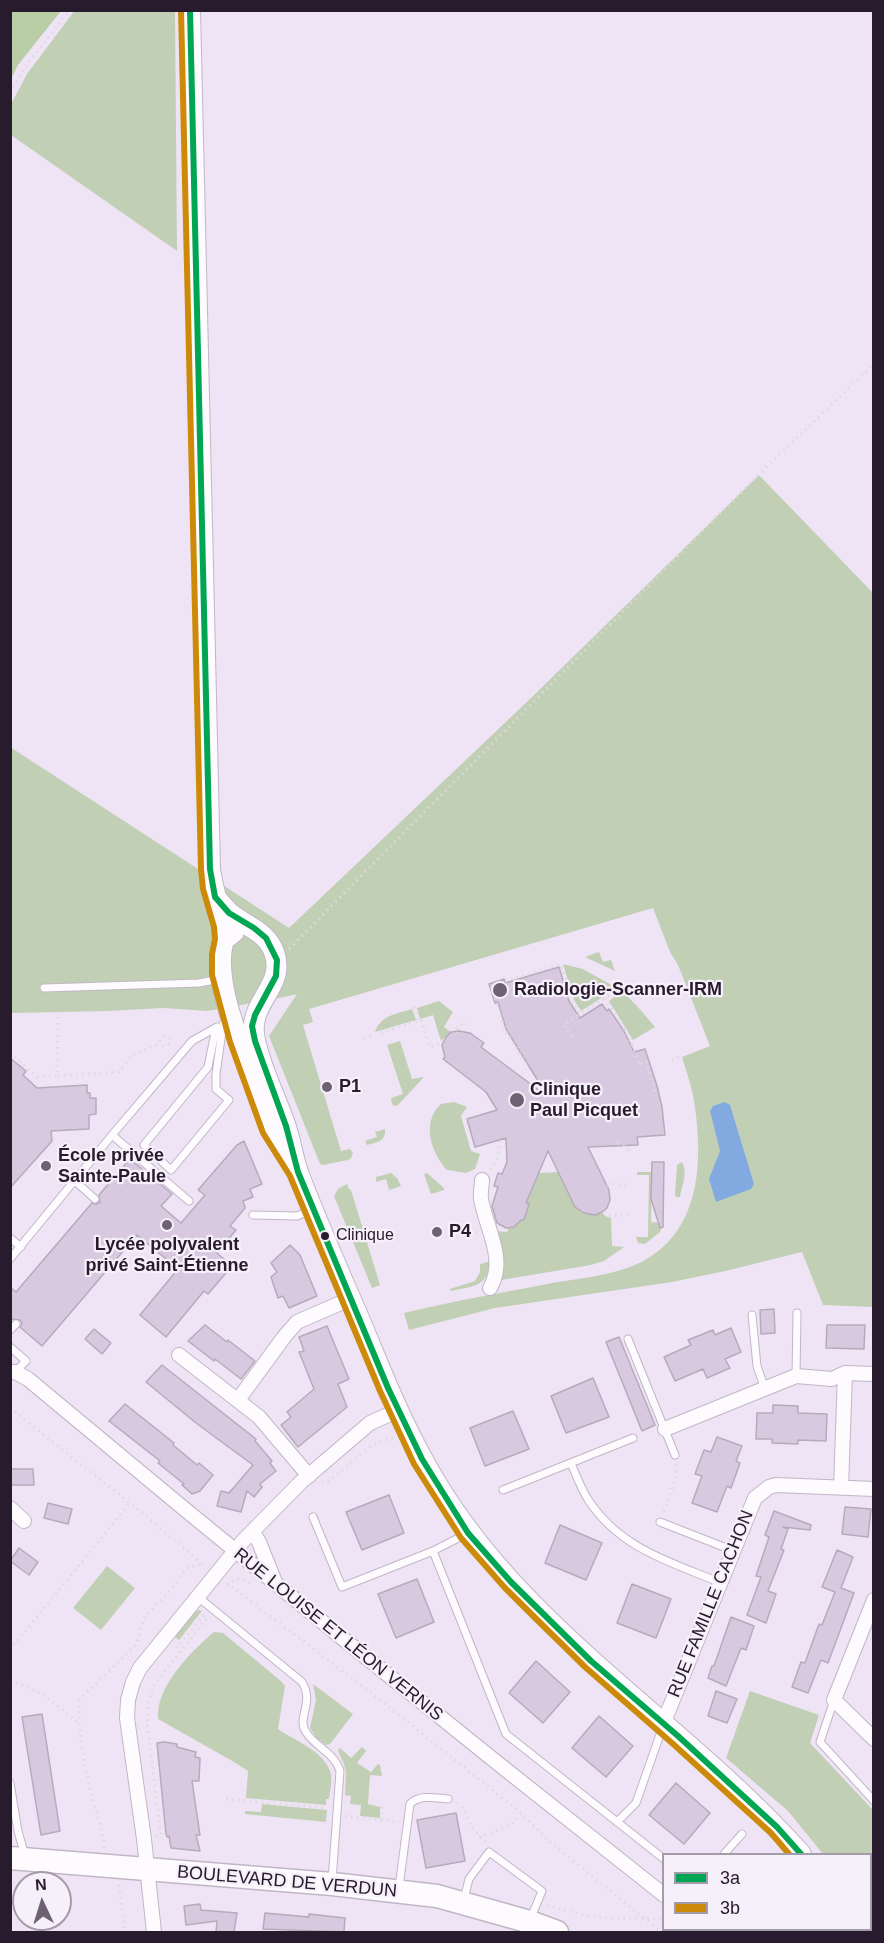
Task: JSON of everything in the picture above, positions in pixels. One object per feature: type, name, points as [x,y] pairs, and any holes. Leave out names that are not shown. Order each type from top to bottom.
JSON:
[{"type":"main road","name":"BOULEVARD DE VERDUN","points":[[18,1858],[332,1884],[437,1896],[534,1912],[557,1932]]},
{"type":"street","points":[[190,10],[210,869],[214,897],[223,926],[224,940],[221,955],[224,1024],[271,1129],[298,1172],[350,1299],[422,1459],[468,1533],[542,1615],[777,1827],[800,1853]]},
{"type":"street","points":[[214,897],[229,913],[254,928],[271,945],[276,960],[276,976],[252,1026],[259,1054],[286,1126],[298,1172]]},
{"type":"street","points":[[224,940],[232,932],[238,932],[253,939],[261,948],[268,969],[264,997],[224,1024]]},
{"type":"street","points":[[486,1176],[481,1198],[497,1260],[495,1280],[490,1288]]},
{"type":"street","points":[[238,1400],[297,1322],[350,1299]]},
{"type":"street","points":[[179,1355],[259,1417],[314,1480]]},
{"type":"street","name":"RUE LOUISE ET LÉON VERNIS","points":[[13,1372],[28,1379],[234,1551],[490,1759],[662,1894]]},
{"type":"street","points":[[841,1488],[844,1373]]},
{"type":"street","points":[[664,1429],[796,1376],[832,1379],[844,1373],[873,1374]]},
{"type":"street","points":[[154,1932],[127,1718],[128,1700],[133,1682],[140,1668],[234,1551],[314,1480],[370,1423],[399,1410]]},
{"type":"street","name":"RUE FAMILLE CACHON","points":[[663,1725],[722,1583],[751,1504],[761,1492],[769,1487],[790,1485],[873,1489]]},
{"type":"street","points":[[10,1508],[24,1521]]},
{"type":"street","points":[[253,1532],[276,1584]]},
{"type":"street","points":[[873,1600],[834,1700],[873,1739]]},
{"type":"lane","points":[[44,988],[199,982],[222,978]]},
{"type":"lane","points":[[224,1024],[216,1074],[216,1089],[229,1100],[171,1170],[144,1145],[208,1067],[224,1024]]},
{"type":"lane","points":[[10,1259],[112,1134],[192,1041],[224,1024]]},
{"type":"lane","points":[[112,1134],[189,1201]]},
{"type":"lane","points":[[75,1181],[95,1199]]},
{"type":"lane","points":[[253,1215],[297,1216],[314,1209]]},
{"type":"lane","points":[[10,1238],[21,1247]]},
{"type":"lane","points":[[796,1376],[797,1313]]},
{"type":"lane","points":[[752,1315],[757,1366],[765,1389]]},
{"type":"lane","points":[[10,1330],[16,1324]]},
{"type":"lane","points":[[628,1339],[675,1455]]},
{"type":"lane","points":[[10,1347],[26,1361],[13,1372]]},
{"type":"lane","points":[[503,1490],[633,1438]]},
{"type":"lane","points":[[571,1462],[588,1500],[613,1529],[646,1553],[722,1583]]},
{"type":"lane","points":[[313,1517],[342,1587],[433,1551],[468,1533]]},
{"type":"lane","points":[[660,1522],[734,1551]]},
{"type":"lane","points":[[433,1551],[506,1734],[662,1858]]},
{"type":"lane","points":[[198,1597],[302,1682],[306,1689],[308,1696],[303,1724],[305,1732],[338,1762],[340,1770],[332,1884]]},
{"type":"lane","points":[[834,1700],[820,1742],[873,1801]]},
{"type":"lane","points":[[618,1822],[636,1803],[663,1725]]},
{"type":"lane","points":[[10,1783],[18,1830],[18,1858]]},
{"type":"lane","points":[[398,1892],[409,1809],[413,1801],[424,1797],[448,1799]]},
{"type":"lane","points":[[725,1853],[742,1834]]},
{"type":"lane","points":[[463,1902],[470,1879],[489,1852],[542,1891],[534,1912]]},
{"type":"path","points":[[10,92],[26,66],[70,10]]},
{"type":"path","points":[[276,960],[302,937],[375,860],[757,476],[873,364]]},
{"type":"path","points":[[526,1064],[505,1030],[491,985],[558,965],[561,966],[571,1000],[580,1014]]},
{"type":"path","points":[[572,1037],[564,1025],[626,985]]},
{"type":"path","points":[[605,998],[626,1031],[639,1065],[647,1062],[655,1092]]},
{"type":"path","points":[[414,1007],[418,1021]]},
{"type":"path","points":[[57,1076],[58,1017]]},
{"type":"path","points":[[381,1033],[421,1020],[430,1047],[442,1043]]},
{"type":"path","points":[[458,1034],[455,1032],[465,1020]]},
{"type":"path","points":[[364,1038],[374,1035]]},
{"type":"path","points":[[10,1053],[37,1077],[119,1072],[132,1055],[160,1043]]},
{"type":"path","points":[[672,1060],[684,1056]]},
{"type":"path","points":[[486,1176],[498,1157],[499,1141]]},
{"type":"path","points":[[618,1142],[632,1152]]},
{"type":"path","points":[[607,1186],[631,1185]]},
{"type":"path","points":[[604,1211],[608,1215],[631,1215]]},
{"type":"path","points":[[10,1408],[228,1584],[379,1699],[661,1932]]},
{"type":"path","points":[[314,1480],[329,1481],[373,1444],[410,1433]]},
{"type":"path","points":[[660,1522],[671,1496],[677,1473],[675,1455]]},
{"type":"path","points":[[10,1650],[130,1503]]},
{"type":"path","points":[[170,1655],[219,1602],[223,1589],[228,1584],[237,1579],[247,1581],[254,1586]]},
{"type":"path","points":[[146,1756],[159,1836],[147,1722],[148,1701],[160,1676],[212,1609]]},
{"type":"path","points":[[149,1685],[153,1678]]},
{"type":"path","points":[[10,1681],[52,1699],[79,1724]]},
{"type":"path","points":[[226,1799],[408,1823]]},
{"type":"path","points":[[448,1799],[463,1808],[472,1828],[490,1846],[489,1852]]},
{"type":"path","points":[[381,1820],[382,1807],[385,1804]]},
{"type":"path","points":[[479,1837],[510,1826],[521,1814]]},
{"type":"path","points":[[534,1912],[662,1920]]},
{"type":"green space","points":[[11,10],[61,11],[18,65],[11,79]]},
{"type":"green space","points":[[75,10],[175,11],[177,251],[11,135],[11,104],[27,74]]},
{"type":"green space","points":[[759,475],[873,593],[873,1307],[823,1305],[802,1252],[672,1282],[495,1308],[409,1330],[404,1313],[623,1269],[645,1260],[664,1246],[678,1230],[688,1211],[694,1190],[698,1145],[693,1095],[682,1057],[710,1046],[653,908],[309,1009],[313,1022],[303,1025],[341,1151],[350,1149],[353,1153],[348,1160],[323,1165],[320,1164],[269,1036],[297,994],[207,1011],[163,1008],[11,1013],[10,747],[289,928],[531,698]]},
{"type":"green space","points":[[599,952],[603,962],[611,960],[615,971],[585,957]]},
{"type":"green space","points":[[563,964],[583,969],[617,988],[581,1011],[574,1000]]},
{"type":"green space","points":[[622,991],[655,1027],[633,1040],[609,1001]]},
{"type":"green space","points":[[439,1001],[453,1012],[444,1027],[451,1032],[441,1041],[433,1015],[420,1019],[417,1008]]},
{"type":"green space","points":[[412,1009],[416,1020],[375,1032],[385,1019]]},
{"type":"green space","points":[[400,1041],[412,1079],[424,1077],[398,1105],[394,1106],[391,1098],[403,1094],[387,1045]]},
{"type":"green space","points":[[454,1102],[467,1107],[461,1116],[471,1151],[480,1154],[475,1169],[466,1173],[447,1170],[436,1155],[430,1137],[431,1120],[435,1111],[441,1104]]},
{"type":"green space","points":[[385,1129],[382,1139],[367,1145],[365,1141],[377,1137],[375,1132]]},
{"type":"green space","points":[[682,1162],[684,1179],[680,1197],[676,1197],[677,1165]]},
{"type":"green space","points":[[558,1172],[576,1208],[591,1215],[602,1212],[611,1218],[612,1246],[624,1247],[604,1261],[591,1265],[501,1280],[504,1261],[496,1231],[506,1232],[508,1228],[524,1220],[529,1204],[526,1203],[539,1173]]},
{"type":"green space","points":[[637,1172],[652,1172],[651,1222],[663,1223],[660,1232],[645,1244],[638,1243],[636,1237],[648,1237],[649,1175],[637,1175]]},
{"type":"green space","points":[[391,1173],[401,1186],[389,1190],[386,1179],[376,1182],[376,1177]]},
{"type":"green space","points":[[427,1173],[444,1190],[431,1194],[424,1174]]},
{"type":"green space","points":[[347,1184],[351,1190],[380,1285],[372,1288],[334,1196],[338,1189]]},
{"type":"green space","points":[[491,1261],[486,1276],[478,1284],[450,1291],[450,1289],[475,1281],[480,1272],[480,1264]]},
{"type":"green space","points":[[107,1566],[135,1588],[101,1630],[73,1608]]},
{"type":"green space","points":[[202,1611],[179,1640],[174,1636],[193,1613]]},
{"type":"green space","points":[[214,1632],[223,1633],[285,1686],[278,1729],[317,1754],[328,1767],[331,1781],[326,1805],[246,1798],[248,1771],[158,1719],[162,1695],[168,1683],[185,1660]]},
{"type":"green space","points":[[313,1684],[353,1714],[330,1744],[326,1745],[310,1728],[316,1700]]},
{"type":"green space","points":[[750,1691],[819,1715],[810,1743],[873,1810],[873,1906],[872,1853],[822,1853],[788,1811],[726,1758]]},
{"type":"green space","points":[[362,1747],[366,1751],[357,1763],[371,1772],[378,1764],[380,1765],[382,1776],[370,1775],[368,1804],[380,1807],[380,1818],[360,1816],[361,1805],[350,1804],[351,1796],[345,1795],[346,1772],[338,1751],[340,1748],[351,1758]]},
{"type":"green space","points":[[262,1804],[327,1810],[326,1822],[245,1814],[245,1811],[261,1812]]},
{"type":"water","points":[[725,1102],[730,1105],[754,1184],[751,1189],[716,1202],[709,1179],[720,1151],[710,1111],[713,1106]]},
{"type":"building","name":"Clinique Paul Picquet","points":[[559,967],[569,1001],[580,1018],[602,1004],[607,1011],[609,1009],[624,1031],[634,1052],[645,1049],[662,1107],[665,1135],[637,1137],[638,1145],[588,1147],[609,1190],[610,1200],[607,1208],[595,1215],[584,1213],[575,1207],[548,1151],[526,1203],[529,1204],[524,1220],[514,1227],[506,1228],[497,1223],[492,1206],[498,1187],[494,1186],[498,1173],[502,1174],[507,1162],[506,1138],[475,1147],[467,1119],[497,1110],[486,1092],[443,1059],[445,1057],[442,1045],[451,1032],[470,1033],[484,1043],[481,1047],[548,1097],[506,1029],[498,1002],[495,1003],[489,984],[504,979],[505,983]]},
{"type":"building","points":[[10,1058],[26,1071],[23,1075],[37,1088],[87,1085],[90,1098],[96,1098],[96,1114],[89,1115],[89,1129],[51,1131],[52,1141],[10,1188]]},
{"type":"building","points":[[244,1141],[262,1184],[250,1189],[253,1197],[243,1201],[245,1208],[230,1226],[236,1230],[217,1253],[232,1266],[208,1294],[204,1291],[166,1337],[140,1315],[178,1269],[137,1235],[42,1346],[20,1327],[22,1323],[20,1320],[10,1319],[10,1287],[16,1292],[92,1203],[100,1202],[99,1195],[130,1159],[172,1194],[161,1206],[181,1223],[205,1195],[198,1190],[237,1145]]},
{"type":"building","points":[[652,1162],[664,1162],[663,1227],[660,1228],[651,1199]]},
{"type":"building","points":[[290,1245],[300,1255],[317,1296],[289,1308],[283,1296],[278,1298],[271,1277],[277,1272],[271,1263]]},
{"type":"building","points":[[774,1309],[775,1333],[761,1334],[760,1310]]},
{"type":"building","points":[[205,1325],[255,1361],[241,1379],[188,1341]]},
{"type":"building","points":[[827,1325],[865,1325],[864,1349],[826,1348]]},
{"type":"building","points":[[327,1326],[349,1379],[338,1384],[347,1407],[298,1447],[281,1425],[291,1417],[287,1412],[314,1389],[299,1352],[304,1351],[299,1337]]},
{"type":"building","points":[[731,1328],[741,1352],[725,1359],[730,1368],[707,1378],[703,1369],[675,1381],[664,1357],[691,1345],[688,1340],[713,1330],[715,1335]]},
{"type":"building","points":[[94,1329],[111,1343],[102,1354],[85,1339]]},
{"type":"building","points":[[619,1337],[655,1425],[642,1431],[606,1342]]},
{"type":"building","points":[[162,1365],[256,1439],[255,1441],[272,1461],[270,1463],[276,1471],[260,1484],[262,1487],[254,1497],[247,1491],[241,1512],[217,1506],[221,1491],[229,1493],[253,1465],[146,1382]]},
{"type":"building","points":[[593,1378],[609,1417],[566,1433],[551,1396]]},
{"type":"building","points":[[125,1404],[174,1443],[173,1445],[197,1465],[199,1463],[213,1475],[200,1491],[192,1494],[182,1485],[184,1484],[158,1463],[160,1461],[109,1421]]},
{"type":"building","points":[[773,1405],[798,1406],[798,1413],[827,1414],[826,1441],[798,1440],[798,1444],[772,1443],[772,1439],[756,1439],[757,1413],[773,1413]]},
{"type":"building","points":[[513,1411],[529,1449],[485,1466],[470,1428]]},
{"type":"building","points":[[717,1437],[742,1446],[736,1461],[740,1463],[731,1488],[727,1486],[717,1512],[692,1503],[702,1476],[695,1474],[704,1450],[711,1452]]},
{"type":"building","points":[[10,1469],[33,1469],[34,1485],[10,1485]]},
{"type":"building","points":[[389,1495],[404,1533],[362,1550],[346,1512]]},
{"type":"building","points":[[48,1503],[72,1509],[68,1524],[44,1518]]},
{"type":"building","points":[[845,1507],[871,1509],[868,1537],[842,1534]]},
{"type":"building","points":[[774,1511],[811,1525],[810,1530],[783,1527],[788,1529],[781,1549],[784,1550],[768,1591],[776,1594],[766,1623],[747,1615],[761,1577],[756,1576],[769,1537],[765,1535]]},
{"type":"building","points":[[560,1525],[602,1543],[586,1580],[545,1563]]},
{"type":"building","points":[[19,1548],[38,1562],[29,1575],[10,1561]]},
{"type":"building","points":[[837,1550],[853,1557],[841,1588],[854,1593],[828,1663],[821,1660],[808,1693],[792,1687],[801,1662],[805,1663],[819,1624],[822,1625],[835,1592],[822,1587]]},
{"type":"building","points":[[417,1579],[434,1622],[396,1638],[378,1594]]},
{"type":"building","points":[[632,1584],[671,1599],[656,1638],[617,1623]]},
{"type":"building","points":[[731,1617],[754,1626],[746,1650],[741,1648],[726,1686],[708,1678]]},
{"type":"building","points":[[536,1661],[570,1692],[543,1723],[509,1693]]},
{"type":"building","points":[[716,1691],[737,1699],[727,1723],[708,1716]]},
{"type":"building","points":[[42,1714],[60,1831],[41,1835],[22,1717]]},
{"type":"building","points":[[599,1716],[633,1746],[606,1777],[572,1748]]},
{"type":"building","points":[[157,1743],[177,1744],[177,1747],[196,1752],[195,1757],[200,1758],[199,1781],[192,1781],[200,1835],[196,1835],[200,1851],[171,1848],[169,1836],[167,1837],[166,1834]]},
{"type":"building","points":[[676,1783],[710,1813],[684,1844],[649,1815]]},
{"type":"building","points":[[456,1813],[465,1861],[426,1868],[417,1820]]},
{"type":"building","points":[[200,1904],[201,1910],[237,1913],[234,1932],[216,1932],[217,1921],[186,1925],[184,1906]]},
{"type":"building","points":[[265,1913],[345,1918],[344,1932],[263,1929]]},
{"type":"transit line","name":"3b","points":[[181,10],[201,869],[203,889],[214,927],[212,975],[230,1042],[263,1133],[290,1176],[380,1391],[414,1464],[461,1538],[505,1588],[585,1667],[771,1833],[788,1853]]},
{"type":"transit line","name":"3a","points":[[190,10],[210,869],[215,897],[229,913],[266,938],[277,960],[276,976],[255,1015],[252,1026],[255,1041],[286,1126],[298,1172],[388,1388],[422,1459],[468,1533],[511,1582],[591,1661],[678,1736],[777,1827],[800,1853]]},
{"type":"place","name":"Radiologie-Scanner-IRM","points":[[500,990]]},
{"type":"place","name":"P1","points":[[327,1087]]},
{"type":"place","name":"Clinique Paul Picquet","points":[[517,1100]]},
{"type":"place","name":"École privée Sainte-Paule","points":[[46,1166]]},
{"type":"place","name":"Lycée polyvalent privé Saint-Étienne","points":[[167,1225]]},
{"type":"place","name":"P4","points":[[437,1232]]},
{"type":"place","name":"Clinique","points":[[325,1236]]}]
